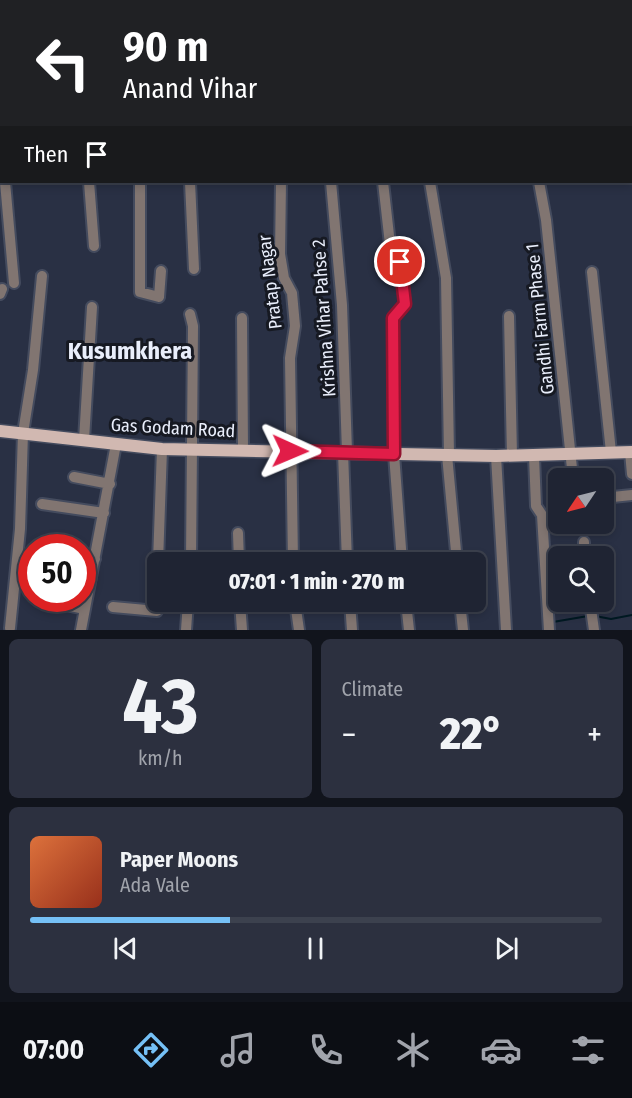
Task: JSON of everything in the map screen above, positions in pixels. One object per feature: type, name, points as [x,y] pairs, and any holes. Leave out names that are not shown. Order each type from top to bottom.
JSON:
[{"type":"main road","name":"Gas Godam Road","points":[[0,431],[162,449],[192,450],[496,456],[631,452]]},
{"type":"street","points":[[5,183],[14,283]]},
{"type":"street","points":[[89,183],[94,246]]},
{"type":"street","points":[[140,183],[140,292],[159,297],[161,272]]},
{"type":"street","points":[[190,183],[194,269]]},
{"type":"street","name":"Pratap Nagar","points":[[281,183],[280,254],[284,278],[292,293],[295,326],[290,358],[293,552]]},
{"type":"street","name":"Krishna Vihar Pahse 2","points":[[331,183],[343,314],[347,552]]},
{"type":"street","points":[[382,183],[393,262],[400,262],[405,304],[393,318],[394,454],[401,552]]},
{"type":"street","points":[[430,183],[446,278],[448,455],[456,552]]},
{"type":"street","name":"Gandhi Farm Phase 1","points":[[539,183],[546,220],[572,468]]},
{"type":"street","points":[[592,272],[611,452]]},
{"type":"street","points":[[10,628],[20,529],[23,433],[33,370],[42,276]]},
{"type":"street","points":[[84,440],[92,307]]},
{"type":"street","points":[[190,314],[193,326],[191,552]]},
{"type":"street","points":[[509,316],[512,456]]},
{"type":"street","points":[[242,318],[243,450]]},
{"type":"street","points":[[96,550],[116,444]]},
{"type":"street","points":[[158,552],[162,449]]},
{"type":"street","points":[[631,452],[632,474]]},
{"type":"street","points":[[496,456],[507,630]]},
{"type":"street","points":[[534,456],[536,506],[542,515],[549,630]]},
{"type":"street","points":[[74,477],[110,484]]},
{"type":"street","points":[[614,497],[632,495]]},
{"type":"street","points":[[42,504],[104,513]]},
{"type":"street","points":[[238,532],[239,552]]},
{"type":"street","points":[[113,607],[147,610]]},
{"type":"street","points":[[81,630],[84,612]]},
{"type":"street","points":[[186,630],[187,612]]},
{"type":"street","points":[[241,612],[242,630]]},
{"type":"street","points":[[297,612],[299,630]]},
{"type":"street","points":[[351,612],[352,630]]},
{"type":"street","points":[[407,612],[409,630]]},
{"type":"street","points":[[461,612],[463,630]]},
{"type":"street","points":[[591,612],[594,630]]},
{"type":"waterway","points":[[595,616],[611,619],[632,615]]},
{"type":"waterway","points":[[553,622],[588,616]]},
{"type":"district","name":"Kusumkhera","points":[[130,351]]},
{"type":"route","points":[[290,451],[394,454],[393,318],[405,304],[400,262]]}]
